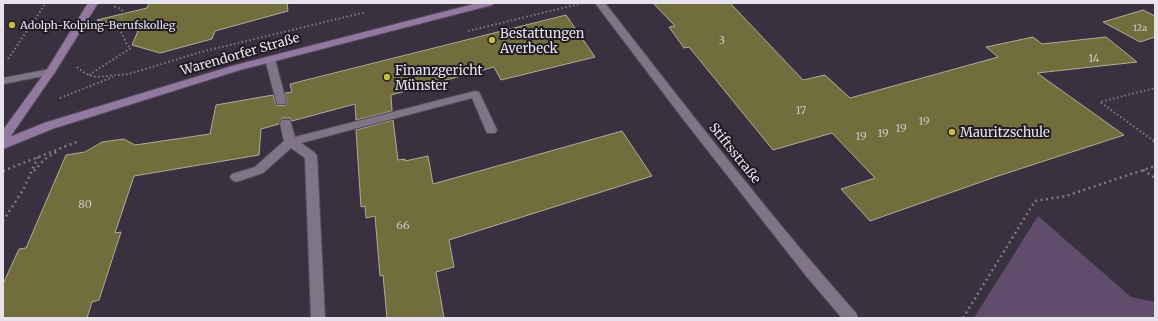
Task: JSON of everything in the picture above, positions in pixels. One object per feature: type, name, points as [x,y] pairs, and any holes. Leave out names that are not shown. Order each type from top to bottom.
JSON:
[{"type":"main road","points":[[3,140],[50,72],[93,3]]},
{"type":"main road","name":"Warendorfer Straße","points":[[3,145],[48,126],[270,59],[489,3]]},
{"type":"street","name":"Stiftsstraße","points":[[600,3],[687,116],[807,267],[851,318]]},
{"type":"street","points":[[270,59],[281,101]]},
{"type":"street","points":[[3,81],[50,72]]},
{"type":"street","points":[[236,177],[259,170],[290,142],[475,94],[491,130]]},
{"type":"street","points":[[286,122],[290,142],[311,156],[318,318]]},
{"type":"path","points":[[7,60],[46,3]]},
{"type":"path","points":[[462,32],[583,3]]},
{"type":"path","points":[[108,5],[121,9],[124,13],[119,27],[131,48]]},
{"type":"path","points":[[74,63],[89,76],[102,78],[131,74],[178,58],[366,12]]},
{"type":"path","points":[[89,76],[134,46]]},
{"type":"path","points":[[58,99],[117,76]]},
{"type":"path","points":[[1155,88],[1100,102],[1155,142]]},
{"type":"path","points":[[3,171],[80,140]]},
{"type":"path","points":[[3,221],[33,173],[45,159],[72,143]]},
{"type":"path","points":[[33,173],[38,156]]},
{"type":"path","points":[[963,318],[1035,201],[1066,196],[1155,166]]},
{"type":"path","points":[[1143,170],[1155,178]]},
{"type":"shaded area","points":[[1038,216],[1131,297],[1155,302],[1155,318],[974,318]]},
{"type":"building","points":[[149,3],[287,3],[288,11],[215,31],[212,39],[160,53],[132,45],[138,31],[97,20],[147,8]]},
{"type":"building","points":[[653,3],[730,3],[803,80],[825,75],[850,98],[998,57],[986,47],[1033,37],[1042,44],[1106,37],[1137,62],[1037,73],[1124,135],[995,177],[870,221],[841,189],[875,178],[832,133],[773,150],[689,47],[684,48],[669,27],[675,26]]},
{"type":"building","points":[[1143,10],[1155,16],[1155,37],[1140,42],[1103,22]]},
{"type":"building","points":[[566,15],[595,57],[501,80],[494,67],[391,95],[392,111],[356,120],[355,104],[292,121],[290,118],[282,118],[279,124],[261,129],[259,155],[134,176],[115,233],[121,232],[99,300],[92,302],[87,318],[3,318],[3,284],[19,249],[26,248],[66,155],[85,152],[102,142],[124,139],[135,145],[210,134],[216,105],[273,95],[276,105],[285,106],[287,101],[285,93],[292,92],[290,84]]},
{"type":"building","points":[[393,120],[398,160],[405,159],[405,161],[428,156],[433,184],[622,131],[652,176],[449,240],[454,267],[436,272],[444,318],[387,318],[383,275],[380,276],[375,216],[366,218],[365,206],[361,207],[356,130]]},
{"type":"place","name":"Adolph-Kolping-Berufskolleg","points":[[12,25]]},
{"type":"place","name":"Bestattungen Averbeck","points":[[492,40]]},
{"type":"place","name":"Finanzgericht Münster","points":[[387,77]]},
{"type":"place","name":"Mauritzschule","points":[[952,132]]}]
